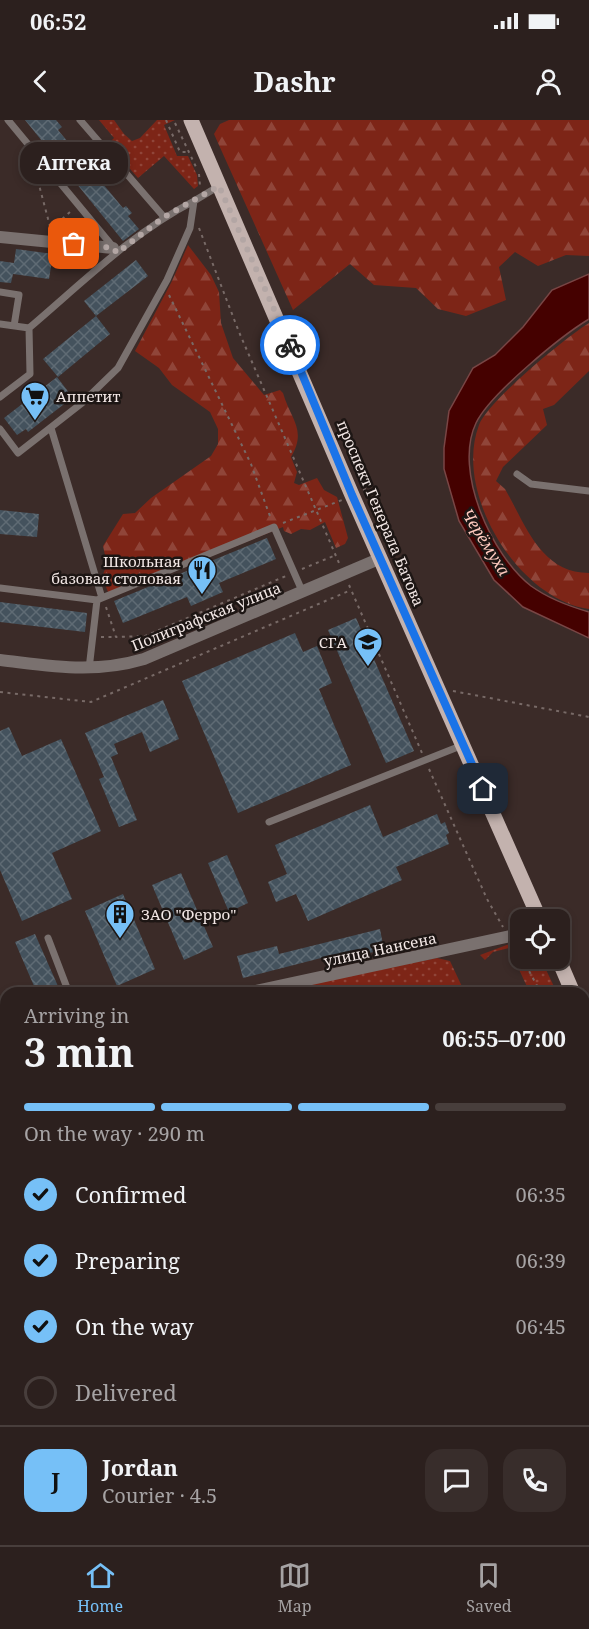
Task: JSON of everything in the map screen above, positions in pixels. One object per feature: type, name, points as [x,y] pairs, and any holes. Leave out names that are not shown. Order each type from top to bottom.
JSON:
[{"type":"main road","name":"проспект Генерала Батова","points":[[184,124],[219,186],[535,909]]},
{"type":"main road","points":[[563,969],[570,987]]},
{"type":"street","points":[[0,237],[52,235],[115,250]]},
{"type":"street","name":"Полиграфская улица","points":[[0,660],[89,669],[119,666],[144,659],[381,558]]},
{"type":"street","name":"улица Нансена","points":[[274,987],[510,936]]},
{"type":"lane","points":[[8,120],[115,250]]},
{"type":"lane","points":[[80,120],[164,217]]},
{"type":"lane","points":[[0,397],[30,374],[29,328],[115,250],[164,217],[219,186]]},
{"type":"lane","points":[[0,429],[18,453],[51,428],[118,368],[164,285],[190,228],[194,201]]},
{"type":"lane","points":[[0,292],[19,295],[14,326]]},
{"type":"lane","points":[[0,324],[29,328]]},
{"type":"lane","points":[[51,428],[100,599],[89,669]]},
{"type":"lane","points":[[517,474],[531,484],[589,491]]},
{"type":"lane","points":[[0,588],[100,599],[274,527],[303,593]]},
{"type":"lane","points":[[269,822],[463,745]]},
{"type":"lane","points":[[48,938],[67,987]]},
{"type":"path","points":[[166,120],[180,152],[188,152]]},
{"type":"path","points":[[175,123],[184,124]]},
{"type":"path","points":[[170,130],[184,124]]},
{"type":"path","points":[[184,124],[188,152],[201,180],[200,188],[190,194],[194,201],[196,220],[239,333],[487,899],[510,929]]},
{"type":"path","points":[[33,165],[52,235]]},
{"type":"path","points":[[52,235],[78,205]]},
{"type":"path","points":[[164,285],[251,464],[274,527]]},
{"type":"path","points":[[93,637],[145,636],[336,555]]},
{"type":"path","points":[[0,692],[91,702],[351,590]]},
{"type":"path","points":[[100,599],[116,637]]},
{"type":"path","points":[[438,688],[589,717]]},
{"type":"path","points":[[527,969],[537,987]]},
{"type":"green space","points":[[99,120],[114,120],[132,141],[140,138],[157,120],[175,120],[164,125],[177,156],[188,156],[197,175],[198,186],[194,189],[164,156],[138,178],[108,144],[114,138]]},
{"type":"green space","points":[[229,120],[589,120],[589,256],[566,255],[538,266],[515,252],[499,267],[506,300],[466,316],[438,309],[416,288],[374,285],[350,264],[293,310],[214,134],[220,124]]},
{"type":"green space","points":[[188,245],[211,275],[219,292],[221,323],[233,358],[264,395],[280,390],[283,393],[298,432],[296,448],[291,457],[297,472],[294,483],[299,485],[317,478],[324,490],[337,497],[348,538],[345,544],[336,548],[325,522],[310,530],[301,529],[291,534],[284,531],[283,527],[110,597],[102,577],[107,564],[103,546],[123,514],[135,513],[151,498],[211,456],[218,444],[218,429],[210,412],[172,385],[159,368],[135,351]]},
{"type":"green space","points":[[589,323],[589,371],[554,405],[543,409],[547,425],[503,467],[496,481],[505,489],[527,531],[546,555],[558,565],[572,571],[589,573],[589,609],[563,601],[538,586],[516,564],[498,539],[484,510],[475,481],[473,452],[479,425],[496,401],[546,355]]},
{"type":"green space","points":[[510,944],[510,950],[509,948],[493,952],[485,960],[480,955]]},
{"type":"green space","points":[[437,958],[450,961],[462,987],[291,987]]},
{"type":"green space","points":[[519,969],[546,969],[554,987],[527,987]]},
{"type":"water","name":"Черёмуха","points":[[589,274],[589,319],[527,366],[484,411],[476,423],[470,443],[469,464],[480,511],[503,555],[516,572],[538,591],[559,602],[589,612],[589,638],[523,607],[494,580],[459,521],[444,469],[444,448],[449,411],[473,368],[495,355],[523,327],[552,290]]},
{"type":"building","points":[[25,120],[56,120],[62,127],[58,130],[123,208],[126,206],[132,213],[128,216],[139,229],[123,241]]},
{"type":"building","points":[[16,249],[53,254],[49,279],[13,274],[11,283],[0,282],[0,261],[14,263]]},
{"type":"building","points":[[136,260],[148,276],[96,316],[84,301]]},
{"type":"building","points":[[96,316],[110,334],[58,377],[43,359]]},
{"type":"building","points":[[57,377],[70,394],[66,398],[68,401],[28,432],[26,429],[17,435],[4,418]]},
{"type":"building","points":[[0,510],[39,514],[37,537],[0,534]]},
{"type":"building","points":[[267,538],[276,559],[219,583],[223,592],[191,606],[187,597],[123,623],[114,601]]},
{"type":"building","points":[[0,602],[87,613],[85,632],[0,622]]},
{"type":"building","points":[[356,618],[414,751],[386,763],[328,630]]},
{"type":"building","points":[[295,633],[303,652],[317,646],[332,683],[319,689],[351,765],[238,813],[182,681]]},
{"type":"building","points":[[163,700],[179,739],[150,752],[142,732],[114,744],[118,754],[111,757],[137,820],[119,827],[99,779],[104,777],[85,733]]},
{"type":"building","points":[[9,727],[22,756],[61,739],[101,831],[52,853],[72,899],[22,921],[0,870],[0,731]]},
{"type":"building","points":[[370,805],[383,837],[437,814],[441,824],[445,822],[449,833],[446,835],[449,844],[396,867],[402,880],[308,921],[296,894],[276,902],[268,882],[287,874],[275,845]]},
{"type":"building","points":[[227,855],[248,903],[229,912],[208,863]]},
{"type":"building","points":[[181,873],[213,947],[184,960],[152,885]]},
{"type":"building","name":"ЗАО \"Ферро\"","points":[[123,894],[155,969],[117,986],[85,911]]},
{"type":"building","points":[[380,929],[384,950],[339,959],[340,964],[327,967],[325,957],[243,978],[237,956],[277,946],[279,954]]},
{"type":"building","points":[[35,934],[58,987],[34,987],[15,942]]},
{"type":"way so far","points":[[74,244],[113,248],[117,253],[164,217],[219,186],[290,345]]},
{"type":"place","name":"Аптека","points":[[74,244]]},
{"type":"place","name":"Аппетит","points":[[35,422]]},
{"type":"place","name":"Школьная базовая столовая","points":[[202,596]]},
{"type":"place","name":"СГА","points":[[368,668]]},
{"type":"place","name":"ЗАО \"Ферро\"","points":[[120,940]]},
{"type":"route","points":[[290,345],[352,495],[483,789]]}]
